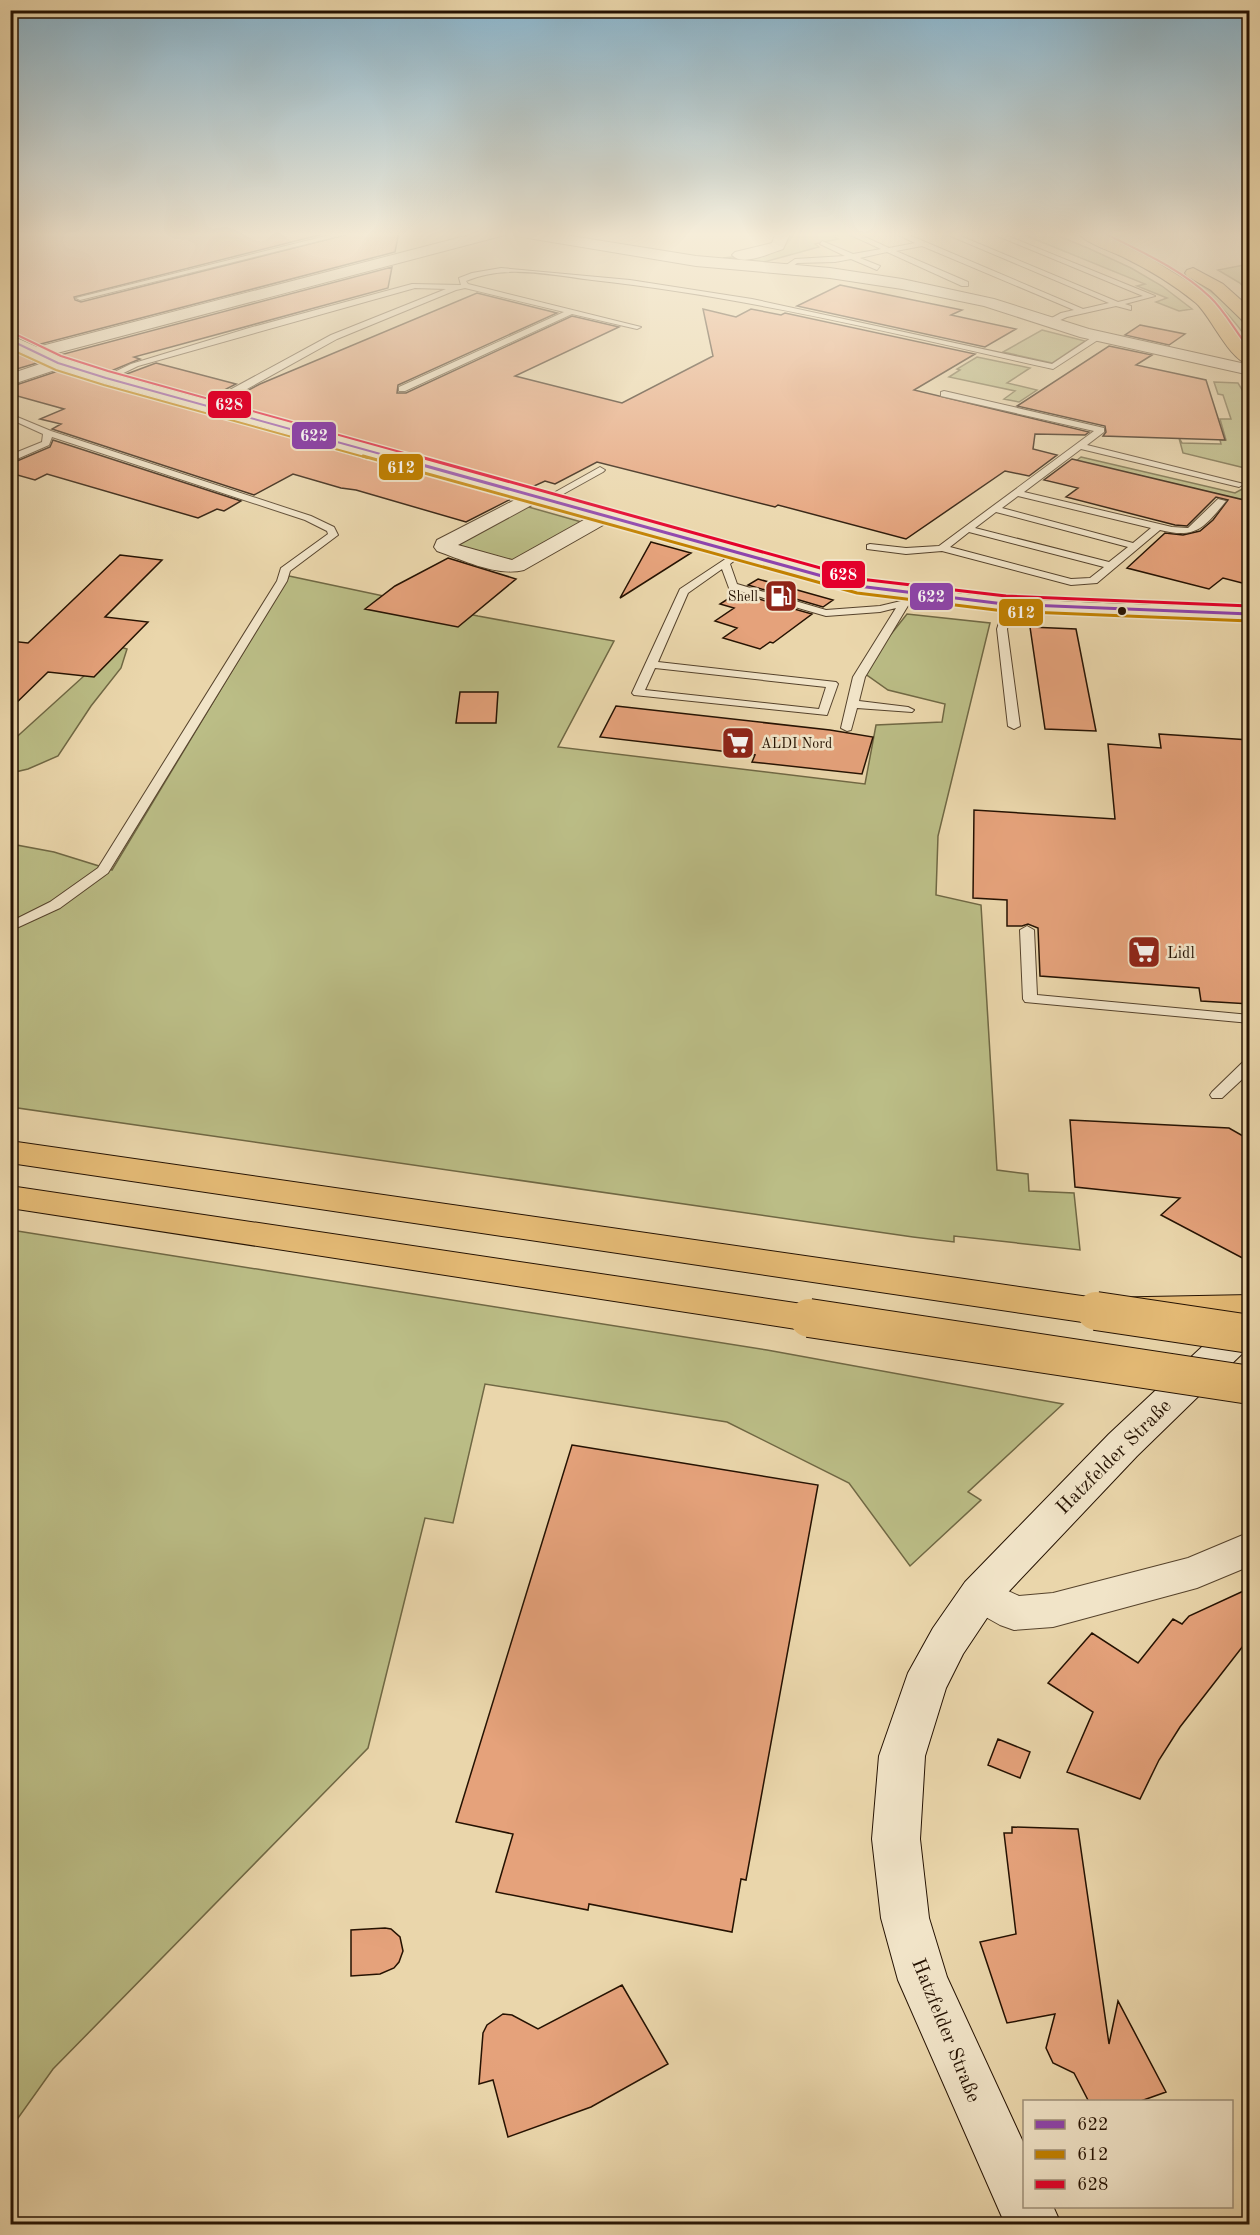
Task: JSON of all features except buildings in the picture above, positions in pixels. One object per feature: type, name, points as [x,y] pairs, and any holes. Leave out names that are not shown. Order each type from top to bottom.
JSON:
[{"type":"main road","points":[[1228,336],[1236,348],[1250,360]]},
{"type":"main road","points":[[10,1152],[1250,1334]]},
{"type":"main road","points":[[10,1197],[1250,1385]]},
{"type":"main road","points":[[1096,1311],[1250,1308]]},
{"type":"street","points":[[36,352],[97,336]]},
{"type":"street","points":[[1102,336],[1250,370]]},
{"type":"street","points":[[13,343],[58,363],[106,378],[605,516],[732,558],[907,599],[1009,606],[1250,614]]},
{"type":"street","points":[[10,380],[58,363]]},
{"type":"street","points":[[540,498],[444,544],[444,547],[509,567],[517,566],[605,516]]},
{"type":"street","name":"Hatzfelder Straße","points":[[1023,2202],[922,1980],[905,1918],[896,1839],[902,1756],[924,1686],[948,1641],[980,1594],[1123,1445],[1250,1323]]},
{"type":"street","points":[[980,1594],[1014,1613],[1053,1610],[1197,1572],[1250,1548]]},
{"type":"street","name":"Hatzfelder Straße","points":[[1026,2208],[1033,2224]]},
{"type":"lane","points":[[106,378],[137,365],[231,336]]},
{"type":"lane","points":[[206,405],[235,392],[336,336]]},
{"type":"lane","points":[[402,389],[517,336]]},
{"type":"lane","points":[[912,336],[1053,367],[1101,336]]},
{"type":"lane","points":[[870,547],[923,552],[942,548],[1101,430],[944,394]]},
{"type":"lane","points":[[10,416],[48,433],[308,518],[331,529],[333,535],[285,570],[282,581],[103,870],[55,905],[10,927]]},
{"type":"lane","points":[[10,459],[46,443],[48,433]]},
{"type":"lane","points":[[1080,446],[1239,484]]},
{"type":"lane","points":[[540,498],[600,470]]},
{"type":"lane","points":[[1017,493],[1158,527],[1189,531],[1194,529],[1221,501]]},
{"type":"lane","points":[[994,509],[1135,546]]},
{"type":"lane","points":[[942,548],[1071,582],[1092,581],[1158,527]]},
{"type":"lane","points":[[968,529],[1111,566]]},
{"type":"lane","points":[[732,558],[733,586],[826,613],[880,609],[907,599]]},
{"type":"lane","points":[[650,664],[832,684],[823,713],[638,693],[650,664],[684,591],[732,558]]},
{"type":"lane","points":[[847,728],[859,677],[907,599]]},
{"type":"lane","points":[[1009,606],[1002,629],[1014,726]]},
{"type":"lane","points":[[853,704],[908,710]]},
{"type":"lane","points":[[1027,930],[1030,999],[1250,1019]]},
{"type":"lane","points":[[1217,1095],[1250,1063]]},
{"type":"green space","points":[[1031,336],[1067,336],[1085,341],[1052,363],[1003,352]]},
{"type":"green space","points":[[977,357],[1030,368],[1007,383],[1037,390],[1019,402],[1004,399],[1015,391],[949,377],[960,370],[957,369]]},
{"type":"green space","points":[[1214,382],[1238,383],[1249,401],[1249,469],[1183,453],[1179,438],[1182,443],[1221,444],[1220,440],[1226,440],[1220,419],[1231,419],[1223,395],[1218,394]]},
{"type":"green space","points":[[1081,457],[1235,493],[1244,488],[1247,495],[1242,500],[1076,461]]},
{"type":"green space","points":[[525,506],[585,523],[515,562],[456,547],[455,544]]},
{"type":"green space","points":[[289,576],[478,616],[614,641],[558,747],[865,784],[876,725],[942,722],[945,704],[888,690],[864,673],[880,648],[907,614],[990,623],[938,836],[936,895],[981,905],[997,1170],[1028,1174],[1029,1191],[1074,1193],[1080,1250],[954,1236],[954,1242],[913,1237],[11,1107],[11,844],[54,852],[112,870]]},
{"type":"green space","points":[[117,646],[127,649],[121,668],[91,706],[58,756],[28,769],[11,773],[10,743]]},
{"type":"green space","points":[[11,1230],[767,1350],[1063,1404],[968,1492],[981,1500],[910,1566],[849,1483],[727,1422],[485,1384],[453,1523],[425,1518],[368,1748],[53,2069],[11,2128]]},
{"type":"transit line","name":"628","points":[[20,336],[61,356],[108,371],[860,579],[1006,596],[1103,602],[1250,606]]},
{"type":"transit line","name":"628","points":[[1240,336],[1250,349]]},
{"type":"transit line","name":"622","points":[[10,340],[58,363],[106,378],[858,586],[956,600],[1053,608],[1250,614]]},
{"type":"transit line","name":"612","points":[[10,349],[56,370],[104,385],[857,593],[906,601],[1004,611],[1102,617],[1250,621]]},
{"type":"place","name":"Shell","points":[[781,596]]},
{"type":"place","name":"ALDI Nord","points":[[738,743]]},
{"type":"place","name":"Lidl","points":[[1144,952]]}]
